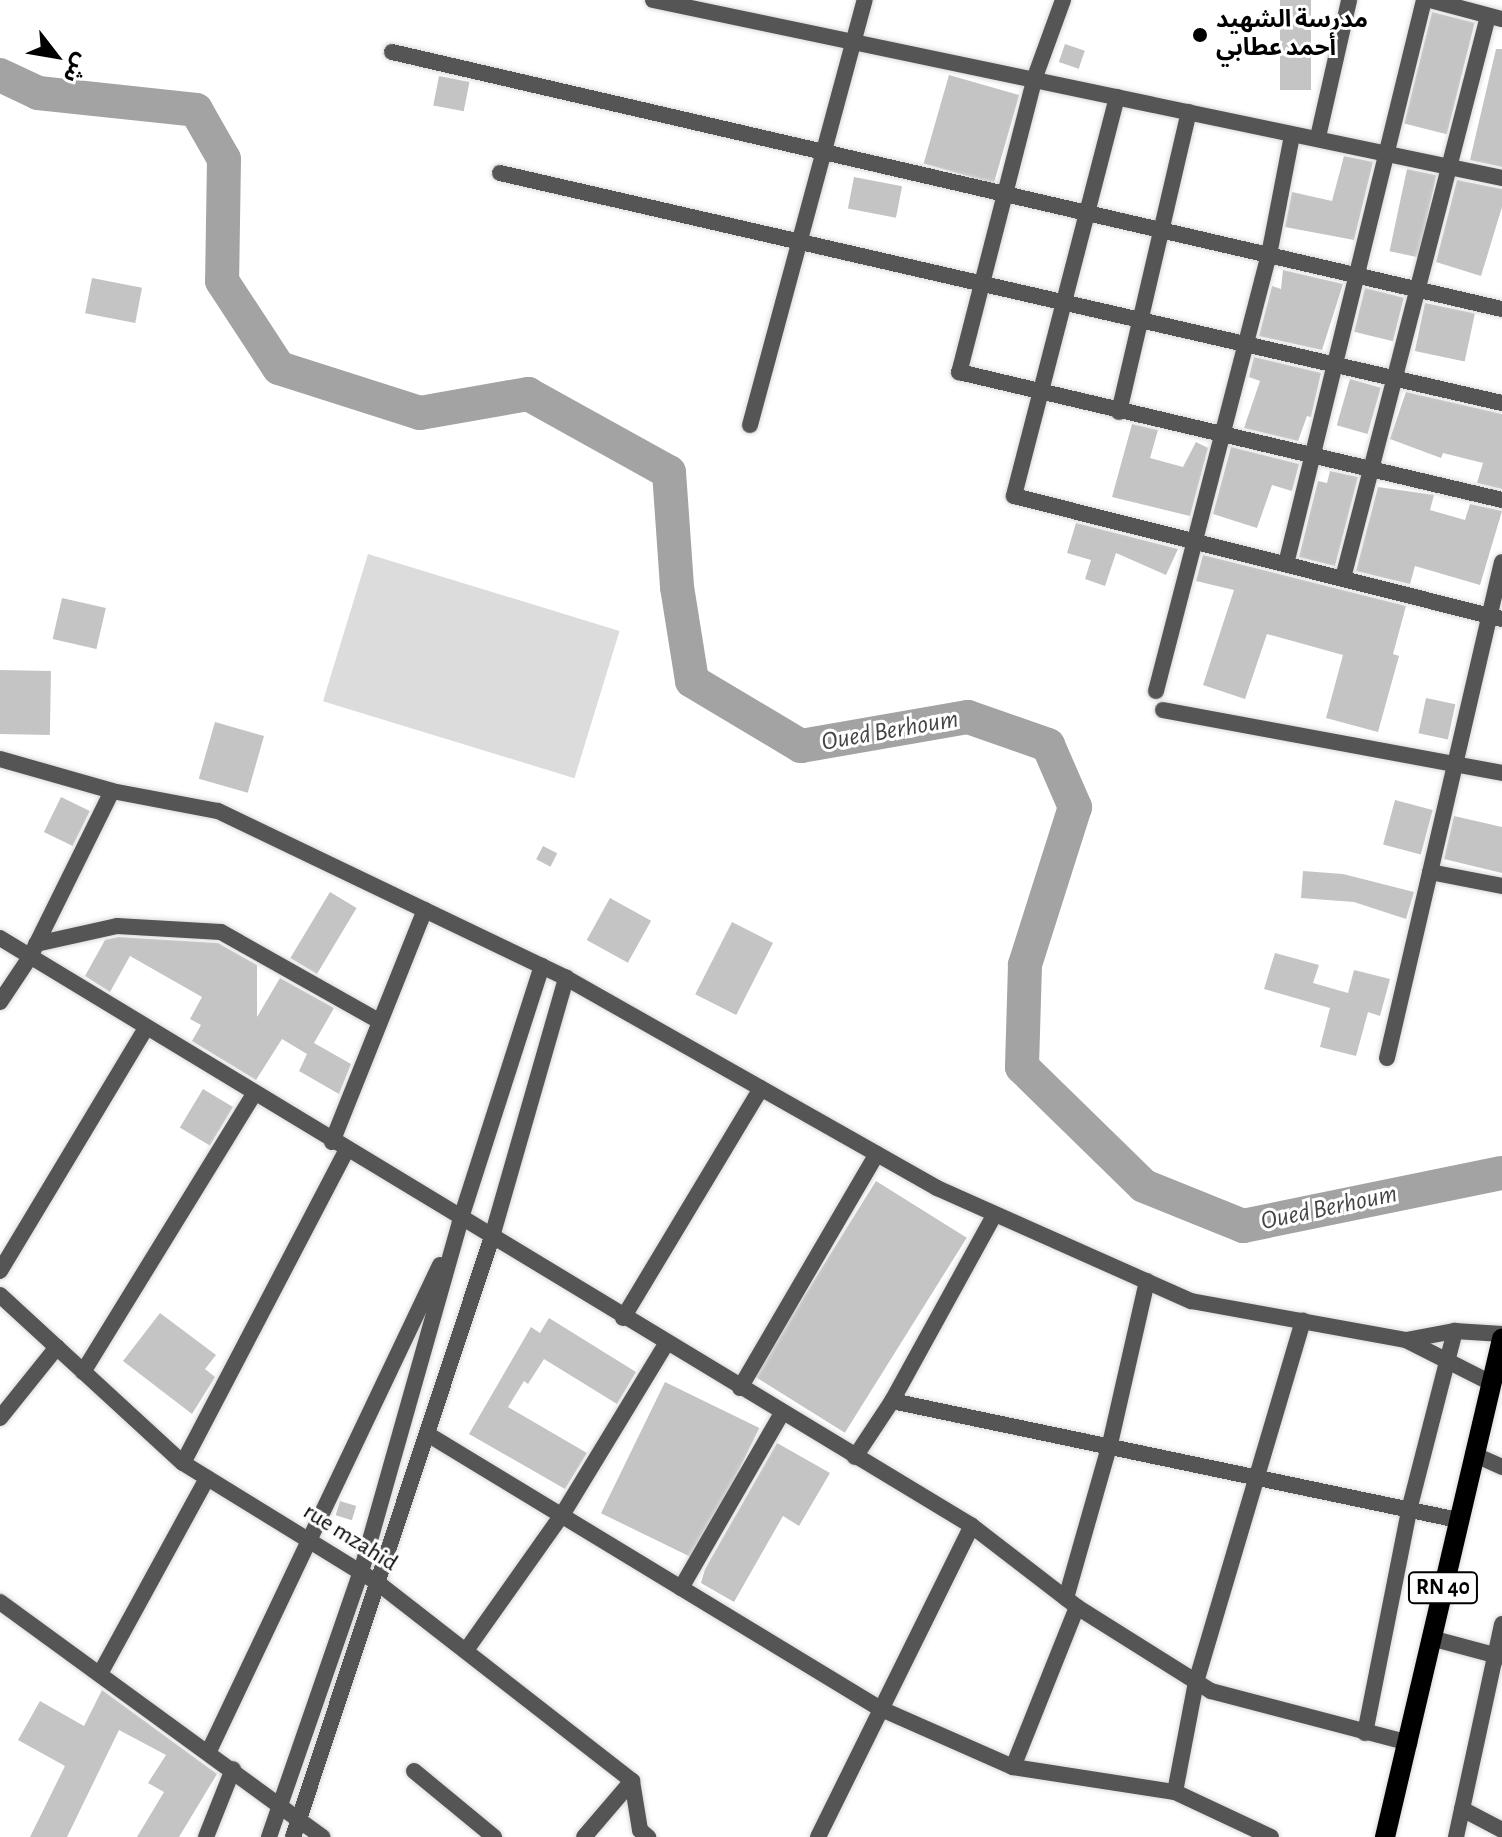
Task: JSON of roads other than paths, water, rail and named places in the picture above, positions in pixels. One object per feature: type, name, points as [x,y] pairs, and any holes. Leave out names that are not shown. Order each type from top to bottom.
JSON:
[{"type":"main road","name":"RN 40","points":[[1385,1837],[1502,1337]]},
{"type":"street","points":[[653,0],[1035,77],[1502,178]]},
{"type":"street","points":[[750,425],[865,0]]},
{"type":"street","points":[[1063,0],[1035,77],[959,372],[1037,393],[1502,500]]},
{"type":"street","points":[[1318,137],[1349,0]]},
{"type":"street","points":[[1286,564],[1427,0],[1495,18],[1450,167],[1343,578]]},
{"type":"street","points":[[392,52],[1502,309]]},
{"type":"street","points":[[1117,97],[1037,393],[1014,496],[1496,617]]},
{"type":"street","points":[[1119,412],[1164,231],[1189,112]]},
{"type":"street","points":[[1156,691],[1198,541],[1269,255],[1292,135]]},
{"type":"street","points":[[500,173],[1502,403]]},
{"type":"street","points":[[1387,1058],[1455,764],[1496,617],[1502,562]]},
{"type":"street","points":[[1163,710],[1502,773]]},
{"type":"street","points":[[0,759],[112,791],[218,811],[566,978],[877,1154],[995,1214],[1191,1301],[1406,1340],[1491,1383]]},
{"type":"street","points":[[0,1002],[33,950],[112,791]]},
{"type":"street","points":[[1430,872],[1502,886]]},
{"type":"street","points":[[183,1463],[339,1146],[379,1021],[425,910]]},
{"type":"street","points":[[33,950],[117,926],[221,932],[379,1021]]},
{"type":"street","points":[[0,938],[33,950],[146,1028],[460,1221],[972,1526],[1071,1603],[1211,1691],[1409,1743]]},
{"type":"street","points":[[269,1837],[361,1572],[460,1221],[542,966]]},
{"type":"street","points":[[293,1837],[429,1435],[491,1240],[566,978]]},
{"type":"street","points":[[0,1271],[146,1028]]},
{"type":"street","points":[[623,1318],[761,1088]]},
{"type":"street","points":[[83,1372],[254,1094]]},
{"type":"street","points":[[740,1388],[877,1154]]},
{"type":"street","points":[[855,1457],[892,1401],[995,1214]]},
{"type":"street","points":[[209,1751],[460,1221]]},
{"type":"street","points":[[1013,1767],[1071,1603],[1147,1281]]},
{"type":"street","name":"rue mzahid","points":[[0,1295],[183,1463],[378,1583],[467,1649],[632,1781]]},
{"type":"street","points":[[1175,1792],[1196,1682],[1303,1321]]},
{"type":"street","points":[[1406,1340],[1455,1331],[1502,1337]]},
{"type":"street","points":[[1365,1733],[1409,1510],[1455,1331]]},
{"type":"street","points":[[467,1649],[562,1515],[666,1344]]},
{"type":"street","points":[[0,1418],[57,1347]]},
{"type":"street","points":[[892,1401],[1110,1444],[1255,1479],[1458,1520]]},
{"type":"street","points":[[681,1588],[782,1413]]},
{"type":"street","points":[[429,1435],[879,1708],[1013,1767],[1175,1792],[1271,1837]]},
{"type":"street","points":[[1473,1454],[1502,1467]]},
{"type":"street","points":[[101,1672],[207,1478]]},
{"type":"street","points":[[818,1837],[879,1708],[972,1526]]},
{"type":"street","points":[[0,1602],[101,1672],[322,1837]]},
{"type":"street","points":[[1456,1837],[1498,1657],[1502,1624]]},
{"type":"street","points":[[1431,1638],[1498,1657]]},
{"type":"street","points":[[206,1837],[233,1769]]},
{"type":"street","points":[[414,1771],[494,1837]]},
{"type":"street","points":[[584,1837],[632,1781]]},
{"type":"street","points":[[632,1781],[640,1830],[648,1837]]},
{"type":"street","points":[[1462,1809],[1502,1830]]},
{"type":"waterway","name":"Oued Berhoum","points":[[0,75],[38,93],[196,110],[224,159],[222,281],[279,368],[420,413],[528,394],[669,472],[677,587],[692,681],[801,746],[968,717],[1048,745],[1075,807],[1025,965],[1022,1067],[1144,1186],[1243,1226],[1502,1173]]},
{"type":"place","name":"مدرسة الشهيد أحمد عطابي","points":[[1200,35]]}]
